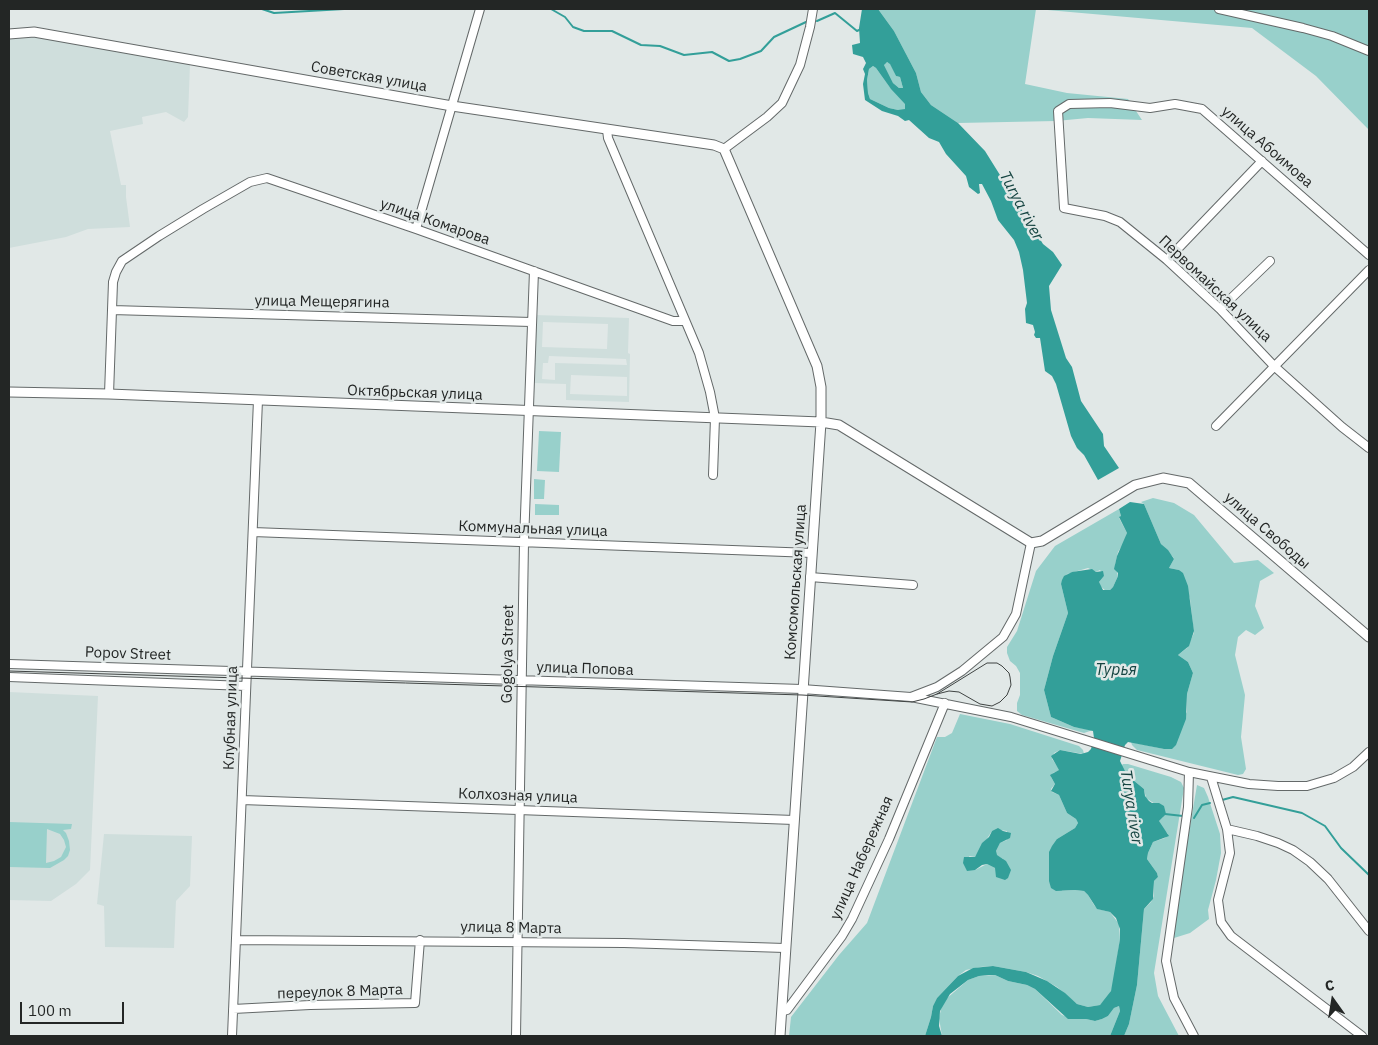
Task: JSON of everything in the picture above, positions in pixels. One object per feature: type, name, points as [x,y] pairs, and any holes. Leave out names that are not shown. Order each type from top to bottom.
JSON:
[{"type":"main road","name":"Советская улица","points":[[9,34],[34,32],[452,106],[714,145],[724,149]]},
{"type":"main road","name":"Комсомольская улица","points":[[724,149],[816,366],[822,387],[780,1036]]},
{"type":"main road","name":"Октябрьская улица","points":[[9,392],[110,394],[821,422],[840,425],[1031,543]]},
{"type":"main road","name":"улица Свободы","points":[[1031,543],[1042,540],[1135,485],[1163,478],[1189,482],[1369,637]]},
{"type":"street","points":[[416,229],[480,9]]},
{"type":"street","points":[[724,149],[767,118],[782,103],[800,64],[813,9]]},
{"type":"street","points":[[1219,9],[1332,36],[1369,51]]},
{"type":"street","name":"улица Абоимова","points":[[1068,104],[1110,103],[1150,108],[1175,104],[1202,109],[1369,255]]},
{"type":"street","name":"Первомайская улица","points":[[1068,104],[1058,111],[1064,208],[1105,216],[1120,222],[1167,260],[1220,309],[1274,366],[1342,427],[1369,448]]},
{"type":"street","points":[[607,130],[608,138],[699,353],[715,418],[713,475]]},
{"type":"street","points":[[1167,260],[1262,161]]},
{"type":"street","name":"улица Комарова","points":[[110,394],[113,282],[122,261],[159,236],[250,182],[266,178],[416,229],[673,321],[685,321]]},
{"type":"street","points":[[1220,309],[1270,261]]},
{"type":"street","points":[[1216,426],[1369,270]]},
{"type":"street","name":"Gogolya Street","points":[[516,1036],[524,542],[534,271]]},
{"type":"street","name":"улица Мещерягина","points":[[112,310],[532,322]]},
{"type":"street","name":"Клубная улица","points":[[232,1036],[258,400]]},
{"type":"street","name":"Коммунальная улица","points":[[253,532],[812,553]]},
{"type":"street","points":[[911,697],[938,687],[962,671],[1003,637],[1016,614],[1031,543]]},
{"type":"street","points":[[810,578],[913,585]]},
{"type":"street","name":"Popov Street","points":[[9,664],[247,672]]},
{"type":"street","name":"улица Попова","points":[[247,672],[802,689],[911,697],[1010,717],[1086,742],[1189,772],[1211,777],[1278,786],[1307,786],[1340,774],[1353,767],[1369,752]]},
{"type":"street","name":"Popov Street","points":[[9,677],[246,686]]},
{"type":"street","name":"улица Набережная","points":[[783,1011],[787,1010],[842,936],[852,919],[889,839],[945,703]]},
{"type":"street","points":[[1189,772],[1188,807],[1166,960],[1174,998],[1194,1036]]},
{"type":"street","points":[[1211,777],[1227,829],[1230,853],[1218,900],[1221,922],[1231,936],[1362,1036]]},
{"type":"street","name":"Колхозная улица","points":[[242,800],[794,820]]},
{"type":"street","points":[[1227,829],[1278,843],[1293,850],[1310,862],[1328,879],[1369,931]]},
{"type":"street","name":"улица 8 Марта","points":[[236,940],[420,940],[785,948]]},
{"type":"street","name":"переулок 8 Марта","points":[[233,1009],[415,1003],[420,940]]},
{"type":"shaded area","points":[[878,9],[1036,9],[1025,84],[1067,93],[1128,99],[1142,120],[1088,118],[1056,121],[958,123],[931,105],[921,92],[916,73],[894,31]]},
{"type":"shaded area","points":[[1036,9],[1369,9],[1369,130],[1316,76],[1252,28]]},
{"type":"shaded area","points":[[9,36],[35,36],[190,64],[188,117],[184,122],[166,112],[142,117],[143,124],[110,131],[121,185],[126,185],[130,227],[88,229],[66,237],[9,248]]},
{"type":"shaded area","points":[[886,62],[890,63],[896,76],[900,77],[903,88],[899,88],[893,83],[884,65]]},
{"type":"shaded area","points":[[873,66],[906,104],[905,110],[889,108],[870,99],[867,80],[869,69]]},
{"type":"shaded area","points":[[535,315],[629,318],[629,402],[566,400],[566,384],[533,383]],"holes":[[[543,322],[608,324],[607,349],[542,347]],[[549,356],[626,359],[627,365],[555,363],[555,380],[542,379],[543,363],[548,363]],[[571,375],[627,377],[627,396],[570,394]]]},
{"type":"shaded area","points":[[539,431],[561,432],[559,472],[537,471]]},
{"type":"shaded area","points":[[534,479],[545,480],[544,499],[534,499]]},
{"type":"shaded area","points":[[1153,498],[1174,503],[1194,515],[1234,563],[1258,560],[1274,573],[1260,581],[1255,606],[1264,628],[1255,635],[1246,630],[1238,637],[1235,655],[1245,695],[1241,737],[1246,769],[1243,774],[1238,775],[1137,750],[1131,742],[1164,749],[1187,712],[1187,694],[1193,673],[1188,662],[1178,655],[1187,648],[1194,633],[1190,599],[1179,570],[1169,568],[1174,559],[1161,544],[1144,504],[1141,502]]},
{"type":"shaded area","points":[[535,504],[559,505],[559,515],[535,515]]},
{"type":"shaded area","points":[[1119,509],[1121,516],[1119,518],[1127,533],[1126,539],[1118,552],[1115,565],[1118,576],[1113,587],[1106,591],[1099,585],[1104,576],[1100,570],[1096,572],[1088,568],[1067,574],[1061,584],[1068,613],[1053,656],[1044,690],[1051,717],[1074,727],[1093,730],[1084,733],[1022,715],[1017,711],[1020,695],[1020,673],[1010,661],[1007,647],[1017,631],[1036,571],[1055,546]]},
{"type":"shaded area","points":[[9,692],[98,696],[90,870],[76,884],[51,901],[9,900]]},
{"type":"shaded area","points":[[960,714],[1010,724],[1079,746],[1083,750],[1084,754],[1060,750],[1054,753],[1052,759],[1060,770],[1053,773],[1051,777],[1055,784],[1051,789],[1052,792],[1059,795],[1067,813],[1076,819],[1078,823],[1075,828],[1057,839],[1062,891],[1084,891],[1098,909],[1110,912],[1119,924],[1120,939],[1113,986],[1109,996],[1100,1005],[1088,1007],[1077,1004],[1057,987],[1038,976],[993,966],[980,967],[966,970],[937,998],[925,1036],[789,1036],[791,1017],[839,955],[867,923],[937,737],[945,737],[952,733]],"holes":[[[992,831],[1007,831],[1007,840],[1000,843],[996,851],[996,855],[1003,859],[995,868],[987,864],[975,870],[969,856],[975,857]]]},
{"type":"shaded area","points":[[1123,764],[1171,777],[1181,782],[1184,788],[1154,973],[1158,996],[1179,1036],[1124,1036],[1129,1024],[1137,985],[1144,909],[1154,896],[1154,881],[1158,877],[1147,859],[1148,853],[1153,842],[1165,838],[1168,834],[1160,825],[1159,821],[1163,817],[1155,804],[1146,798],[1144,789],[1127,775],[1121,766]]},
{"type":"shaded area","points":[[1197,785],[1204,788],[1208,797],[1220,834],[1221,853],[1208,910],[1209,919],[1190,933],[1174,938],[1177,903]]},
{"type":"shaded area","points":[[9,822],[72,824],[71,829],[63,830],[69,841],[70,850],[64,860],[50,868],[9,867]],"holes":[[[47,829],[60,834],[66,847],[61,857],[46,863]]]},
{"type":"shaded area","points":[[104,834],[192,836],[190,886],[176,901],[174,948],[105,947],[104,906],[97,904]]},
{"type":"shaded area","points":[[995,975],[1035,989],[1062,1015],[1073,1019],[1095,1021],[1108,1016],[1114,1008],[1119,1006],[1120,1011],[1110,1036],[942,1036],[939,1018],[942,1005],[946,999],[968,980],[979,976]]},
{"type":"water","points":[[862,9],[878,9],[894,31],[916,73],[921,92],[931,105],[958,123],[985,151],[1043,244],[1053,252],[1062,265],[1049,286],[1051,310],[1066,358],[1072,367],[1081,401],[1103,434],[1104,446],[1119,468],[1098,480],[1071,436],[1056,384],[1052,376],[1045,371],[1040,338],[1036,338],[1034,335],[1033,325],[1026,323],[1025,309],[1027,303],[1023,270],[1014,240],[998,220],[982,184],[979,184],[980,193],[978,194],[969,187],[966,176],[946,154],[939,142],[929,138],[909,120],[905,121],[898,116],[882,111],[865,100],[863,84],[865,74],[863,69],[866,63],[863,57],[853,54],[852,45],[860,43],[859,28]],"holes":[[[887,62],[896,76],[900,77],[903,88],[899,88],[893,83],[884,65]],[[873,66],[905,104],[905,109],[889,108],[870,99],[867,80],[869,69]]]},
{"type":"water","name":"Турья","points":[[1130,502],[1144,504],[1161,544],[1174,559],[1169,568],[1183,573],[1188,586],[1194,631],[1189,646],[1178,655],[1188,662],[1193,673],[1187,694],[1186,719],[1176,745],[1172,749],[1164,749],[1128,742],[1125,745],[1120,761],[1127,775],[1144,789],[1145,796],[1149,801],[1164,806],[1166,814],[1159,821],[1169,836],[1153,842],[1148,853],[1147,859],[1158,877],[1154,881],[1153,899],[1144,909],[1137,985],[1129,1024],[1124,1036],[1110,1036],[1120,1011],[1119,1006],[1114,1008],[1108,1016],[1095,1021],[1068,1019],[1035,989],[995,975],[989,975],[968,980],[950,994],[940,1011],[939,1026],[942,1036],[925,1036],[937,998],[958,976],[973,968],[993,966],[1026,972],[1047,981],[1077,1004],[1088,1007],[1100,1005],[1111,991],[1120,939],[1120,929],[1116,918],[1110,912],[1097,909],[1084,891],[1056,891],[1051,888],[1049,881],[1049,852],[1052,846],[1057,839],[1075,828],[1078,823],[1076,819],[1067,813],[1059,795],[1051,791],[1055,784],[1050,775],[1059,770],[1051,756],[1060,750],[1081,754],[1088,752],[1091,749],[1094,738],[1093,731],[1074,727],[1051,717],[1044,690],[1053,656],[1068,613],[1061,584],[1062,580],[1064,576],[1072,572],[1092,569],[1096,572],[1103,571],[1104,576],[1099,582],[1103,590],[1110,590],[1113,587],[1118,576],[1114,569],[1117,556],[1127,533],[1119,517],[1121,516],[1119,509]]},
{"type":"water","points":[[998,828],[1011,833],[1010,838],[1000,843],[996,851],[997,855],[1006,861],[1011,870],[1008,878],[1005,880],[996,877],[995,868],[987,864],[975,870],[967,871],[963,863],[964,857],[975,857],[982,843],[989,837],[992,831]]},
{"type":"waterway","points":[[262,9],[274,13],[344,9]]},
{"type":"waterway","points":[[551,9],[565,17],[573,27],[584,31],[612,31],[641,45],[660,46],[684,55],[712,52],[729,61],[761,51],[774,37],[806,22]]},
{"type":"waterway","points":[[817,21],[835,13],[857,31],[861,29]]},
{"type":"waterway","points":[[1222,800],[1233,797],[1302,813],[1325,826],[1341,848],[1369,875]]},
{"type":"waterway","points":[[1194,818],[1202,805],[1210,803]]},
{"type":"waterway","points":[[1165,814],[1183,816]]},
{"type":"tram line","points":[[9,671],[802,695],[912,702],[937,694],[987,663],[997,663],[1009,673],[1011,685],[1007,695],[1000,702],[992,706],[980,704],[959,692],[949,691],[937,694]]},
{"type":"water label","name":"Turya river","points":[[1021,206]]},
{"type":"water label","name":"Turya river","points":[[1131,807]]}]
